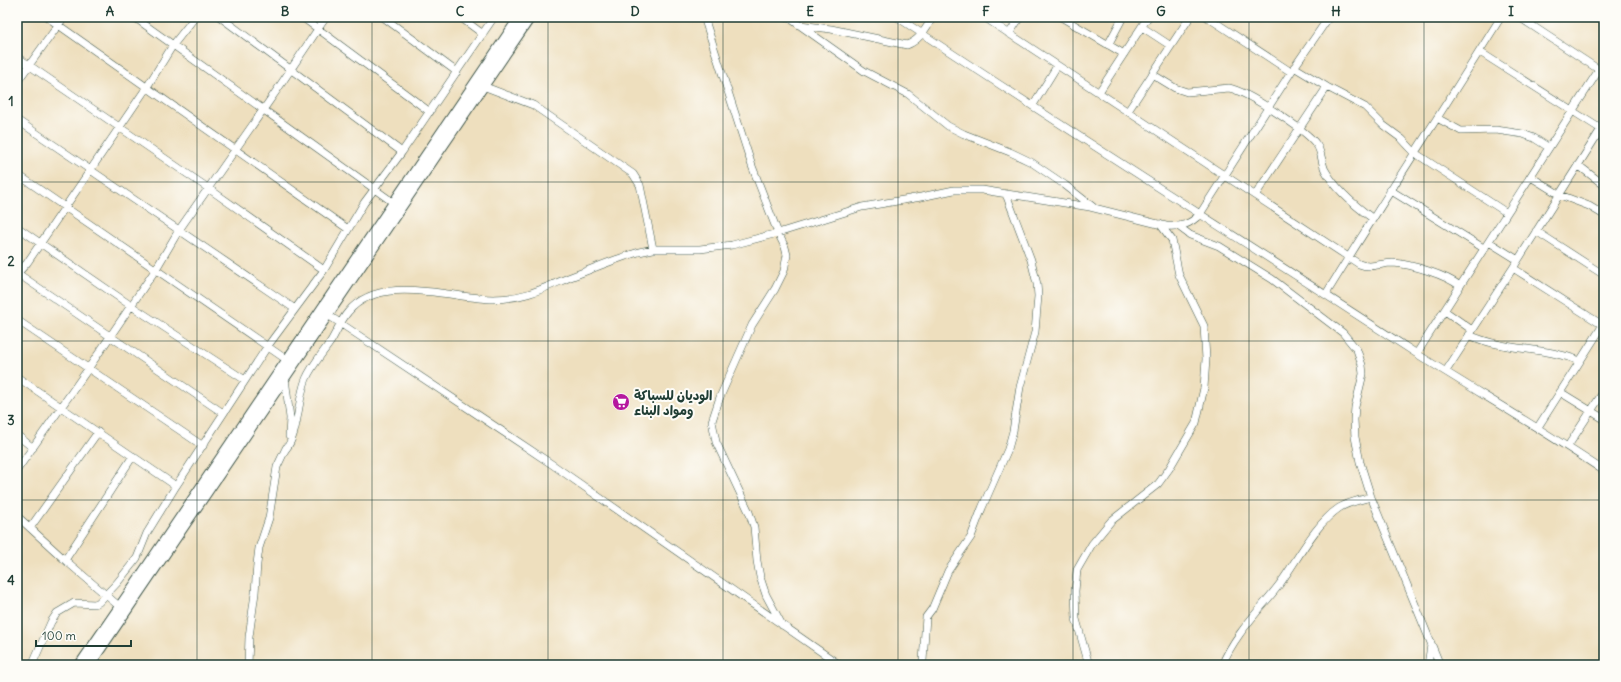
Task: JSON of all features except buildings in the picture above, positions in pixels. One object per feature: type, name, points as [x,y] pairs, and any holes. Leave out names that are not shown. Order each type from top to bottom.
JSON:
[{"type":"highway","points":[[80,665],[291,362],[451,117],[520,17]]},
{"type":"highway","points":[[89,665],[285,378],[291,362],[328,315],[530,17]]},
{"type":"street","points":[[47,17],[348,229]]},
{"type":"street","points":[[17,82],[64,17]]},
{"type":"street","points":[[134,17],[394,203]]},
{"type":"street","points":[[195,17],[173,45],[147,87],[91,170],[27,263],[17,274],[223,414]]},
{"type":"street","points":[[220,17],[402,152]]},
{"type":"street","points":[[302,17],[430,112]]},
{"type":"street","points":[[17,470],[88,369],[130,305],[156,269],[179,230],[264,110],[326,17]]},
{"type":"street","points":[[384,17],[457,72]]},
{"type":"street","points":[[460,17],[483,34]]},
{"type":"street","points":[[32,665],[51,622],[57,613],[74,603],[95,604],[106,596],[137,558],[147,534],[176,486],[245,380],[267,347],[324,270],[374,189],[430,112],[494,17]]},
{"type":"street","points":[[704,17],[752,166],[787,255],[784,271],[775,289],[752,325],[720,397],[712,421],[716,442],[749,512],[754,527],[760,577],[766,595],[782,625]]},
{"type":"street","points":[[788,17],[864,71],[908,94],[948,126],[1030,162],[1065,185],[1095,208]]},
{"type":"street","points":[[897,17],[1200,214],[1417,353],[1568,446],[1604,471]]},
{"type":"street","points":[[798,25],[831,29],[905,45],[914,42],[923,34],[933,17]]},
{"type":"street","points":[[984,17],[1057,66],[1256,194],[1359,264],[1370,266],[1386,263],[1402,264],[1448,278],[1460,286]]},
{"type":"street","points":[[1009,34],[1020,17]]},
{"type":"street","points":[[1061,17],[1124,54]]},
{"type":"street","points":[[1108,45],[1123,17]]},
{"type":"street","points":[[1099,92],[1148,17]]},
{"type":"street","points":[[1128,111],[1190,17]]},
{"type":"street","points":[[1207,17],[1293,70],[1365,107],[1383,125],[1402,139],[1415,154],[1507,213]]},
{"type":"street","points":[[285,450],[290,445],[294,436],[299,403],[306,379],[347,313],[354,305],[384,292],[402,290],[490,299],[524,296],[629,255],[652,249],[700,249],[732,245],[778,233],[862,207],[954,190],[982,190],[1095,208],[1160,224],[1178,226],[1192,222],[1200,214],[1329,17]]},
{"type":"street","points":[[1326,294],[1372,218],[1415,154],[1501,17]]},
{"type":"street","points":[[1519,17],[1601,72]]},
{"type":"street","points":[[1142,26],[1171,46]]},
{"type":"street","points":[[1446,371],[1602,130],[1480,52]]},
{"type":"street","points":[[17,57],[208,188],[324,270]]},
{"type":"street","points":[[1417,353],[1531,177],[1572,110],[1601,72],[1604,62]]},
{"type":"street","points":[[1032,105],[1057,66]]},
{"type":"street","points":[[1152,74],[1174,88],[1187,92],[1229,88],[1236,89],[1299,128],[1310,137],[1317,146],[1322,162],[1331,179],[1352,203],[1372,218]]},
{"type":"street","points":[[483,86],[533,105],[633,174],[640,185],[652,249]]},
{"type":"street","points":[[1256,194],[1326,87]]},
{"type":"street","points":[[1437,118],[1461,131],[1496,130],[1523,134],[1534,138],[1548,147]]},
{"type":"street","points":[[17,120],[295,309]]},
{"type":"street","points":[[1578,165],[1604,185]]},
{"type":"street","points":[[17,174],[267,347],[291,362]]},
{"type":"street","points":[[1531,177],[1560,195],[1589,206],[1604,215]]},
{"type":"street","points":[[1390,190],[1485,249]]},
{"type":"street","points":[[920,665],[923,661],[926,617],[932,609],[948,571],[971,537],[1008,449],[1013,431],[1020,387],[1035,332],[1038,296],[1037,284],[1031,260],[1006,194]]},
{"type":"street","points":[[1089,665],[1076,620],[1074,591],[1077,570],[1092,544],[1110,521],[1158,484],[1169,470],[1196,423],[1204,388],[1206,359],[1204,326],[1179,275],[1172,240],[1160,224]]},
{"type":"street","points":[[1178,226],[1190,235],[1219,246],[1272,279],[1343,333],[1357,350],[1362,365],[1363,374],[1355,407],[1355,437],[1360,462],[1371,497],[1440,665]]},
{"type":"street","points":[[17,227],[130,305],[245,380]]},
{"type":"street","points":[[1536,232],[1604,275]]},
{"type":"street","points":[[1489,242],[1518,260]]},
{"type":"street","points":[[1514,268],[1603,326],[1538,427]]},
{"type":"street","points":[[1445,311],[1471,332],[1493,344],[1561,354],[1580,361]]},
{"type":"street","points":[[328,315],[546,461],[840,665]]},
{"type":"street","points":[[17,320],[203,446]]},
{"type":"street","points":[[17,377],[176,486]]},
{"type":"street","points":[[248,665],[249,637],[259,548],[269,518],[277,468],[289,439],[290,424],[285,378]]},
{"type":"street","points":[[1568,446],[1604,391]]},
{"type":"street","points":[[1560,392],[1604,419]]},
{"type":"street","points":[[30,528],[98,432]]},
{"type":"street","points":[[17,435],[33,448]]},
{"type":"street","points":[[65,560],[133,456]]},
{"type":"street","points":[[1222,665],[1236,640],[1279,585],[1307,543],[1328,518],[1340,507],[1371,497]]},
{"type":"street","points":[[17,516],[120,607]]},
{"type":"street","points":[[1428,665],[1431,645]]},
{"type":"place","name":"الوديان للسباكة ومواد البناء","points":[[621,402]]}]
